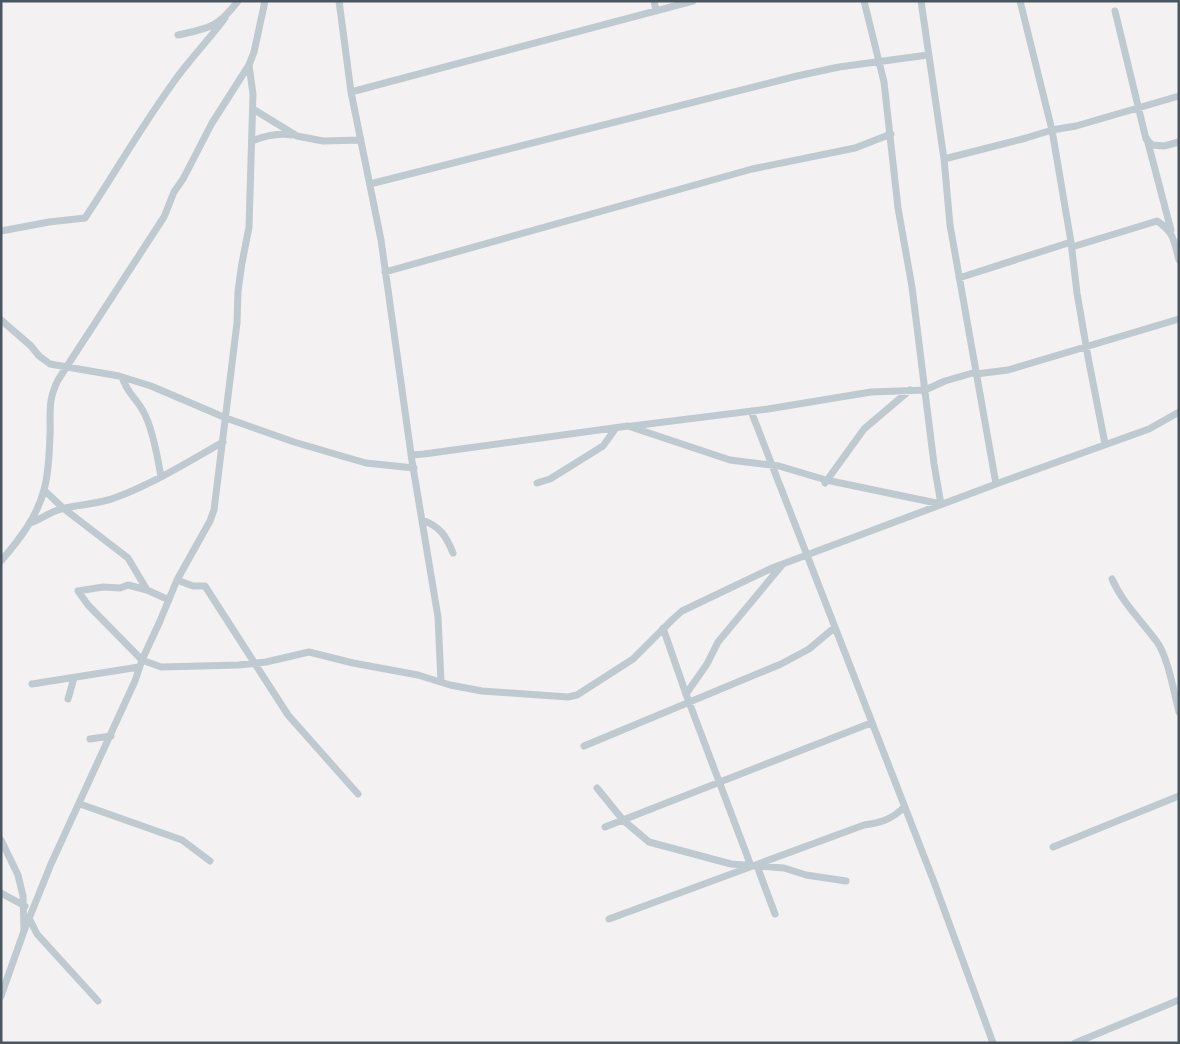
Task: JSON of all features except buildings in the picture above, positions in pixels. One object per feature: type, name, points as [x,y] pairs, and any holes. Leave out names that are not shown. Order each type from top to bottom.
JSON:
[{"type":"street","points":[[1,230],[85,218],[171,85],[185,66],[206,44],[238,1]]},
{"type":"street","points":[[1,561],[22,537],[44,490],[48,472],[52,394],[65,367],[164,218],[174,192],[183,179],[208,130],[249,65],[254,52],[265,1]]},
{"type":"street","points":[[339,1],[351,92],[370,184],[385,272],[411,455],[438,617],[441,682]]},
{"type":"street","points":[[654,1],[656,11]]},
{"type":"street","points":[[351,92],[693,1]]},
{"type":"street","points":[[864,1],[884,82],[898,208],[912,287],[934,464],[942,504]]},
{"type":"street","points":[[921,1],[944,159],[950,225],[996,484]]},
{"type":"street","points":[[1020,1],[1052,130],[1072,244],[1077,293],[1105,444]]},
{"type":"street","points":[[1115,11],[1146,139],[1172,233],[1177,244],[1179,260]]},
{"type":"street","points":[[178,35],[208,29],[225,18]]},
{"type":"street","points":[[370,184],[797,76],[839,67],[928,55]]},
{"type":"street","points":[[1,996],[24,931],[51,864],[111,736],[177,580],[210,521],[214,510],[237,323],[239,282],[249,227],[253,94],[249,65]]},
{"type":"street","points":[[944,159],[1178,98]]},
{"type":"street","points":[[253,110],[297,136]]},
{"type":"street","points":[[252,141],[284,134],[323,141],[361,140]]},
{"type":"street","points":[[385,272],[752,169],[855,148],[891,134]]},
{"type":"street","points":[[1146,139],[1152,145],[1164,146],[1179,142]]},
{"type":"street","points":[[960,278],[1072,244],[1157,221],[1165,208]]},
{"type":"street","points":[[1157,221],[1172,233]]},
{"type":"street","points":[[411,455],[751,411],[871,392],[925,390],[952,379],[976,373],[1008,370],[1179,319]]},
{"type":"street","points":[[1,320],[50,364],[122,377],[151,386],[226,418],[294,442],[352,459],[366,463],[414,468]]},
{"type":"street","points":[[122,377],[125,388],[144,412],[155,447],[161,476]]},
{"type":"street","points":[[825,482],[864,429],[910,390]]},
{"type":"street","points":[[751,411],[773,464],[806,556],[994,1043]]},
{"type":"street","points":[[32,684],[74,678],[141,664],[168,668],[255,663],[309,652],[353,663],[418,675],[482,691],[573,696],[633,659],[682,611],[783,564],[1149,429],[1179,412]]},
{"type":"street","points":[[628,426],[730,460],[773,464],[825,482],[942,504]]},
{"type":"street","points":[[538,484],[550,479],[603,446],[616,428]]},
{"type":"street","points":[[30,523],[63,508],[102,503],[161,476],[223,442]]},
{"type":"street","points":[[44,490],[63,508],[128,558],[147,590]]},
{"type":"street","points":[[422,520],[441,530],[447,538],[453,553]]},
{"type":"street","points":[[686,694],[707,664],[718,642],[783,564]]},
{"type":"street","points":[[1112,579],[1132,613],[1158,643],[1168,670],[1179,712]]},
{"type":"street","points":[[177,580],[193,586],[205,586],[288,715],[358,794]]},
{"type":"street","points":[[141,664],[78,592],[103,586],[120,588],[128,585],[147,590],[168,600]]},
{"type":"street","points":[[663,628],[689,702],[774,914]]},
{"type":"street","points":[[584,746],[781,664],[810,649],[834,628]]},
{"type":"street","points":[[68,699],[74,678]]},
{"type":"street","points":[[605,828],[871,722]]},
{"type":"street","points":[[90,739],[111,736]]},
{"type":"street","points":[[597,788],[623,820],[649,842],[731,864],[784,868],[806,875],[846,881]]},
{"type":"street","points":[[1053,847],[1179,796]]},
{"type":"street","points":[[80,804],[182,840],[210,861]]},
{"type":"street","points":[[609,919],[864,825],[880,823],[897,814],[904,807]]},
{"type":"street","points":[[1,840],[18,876],[22,896],[24,931]]},
{"type":"street","points":[[1,892],[33,910]]},
{"type":"street","points":[[30,920],[37,934],[98,1001]]},
{"type":"street","points":[[1075,1043],[1179,1000]]}]
